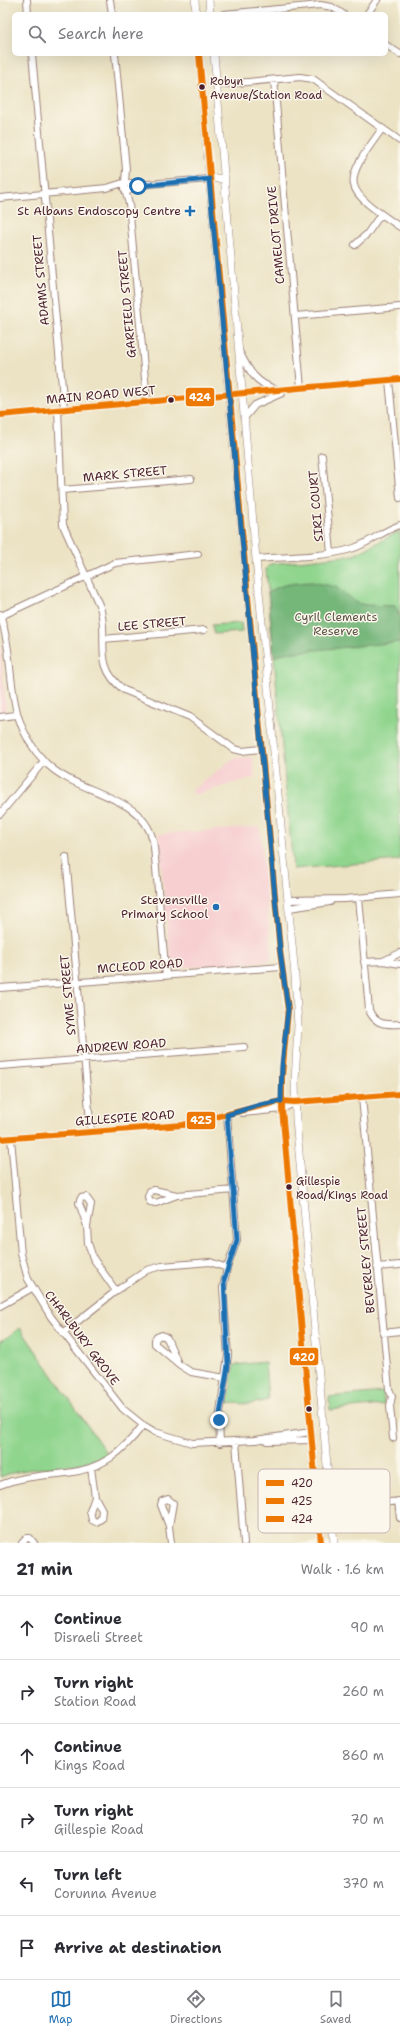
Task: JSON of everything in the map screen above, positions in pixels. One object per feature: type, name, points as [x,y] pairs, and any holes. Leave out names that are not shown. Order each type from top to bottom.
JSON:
[{"type":"main road","points":[[195,0],[196,12]]},
{"type":"main road","points":[[209,0],[210,12]]},
{"type":"main road","points":[[199,56],[209,179],[219,271],[228,395],[261,749],[282,967],[288,1009],[282,1066],[281,1101],[315,1469]]},
{"type":"main road","points":[[214,56],[256,559],[298,1025],[295,1102],[327,1469]]},
{"type":"main road","points":[[209,179],[225,178]]},
{"type":"main road","name":"MAIN ROAD WEST","points":[[0,415],[243,393]]},
{"type":"main road","points":[[244,560],[256,559]]},
{"type":"main road","points":[[261,749],[274,748]]},
{"type":"main road","points":[[276,907],[288,904]]},
{"type":"main road","points":[[311,1432],[324,1435]]},
{"type":"main road","points":[[312,1440],[324,1435]]},
{"type":"main road","points":[[320,1533],[321,1543]]},
{"type":"main road","points":[[333,1533],[334,1543]]},
{"type":"street","points":[[27,0],[28,12]]},
{"type":"street","points":[[110,0],[112,12]]},
{"type":"street","points":[[368,12],[377,0]]},
{"type":"street","points":[[239,12],[308,3],[328,6],[339,12]]},
{"type":"street","points":[[388,45],[400,54]]},
{"type":"street","name":"ADAMS STREET","points":[[32,56],[61,409],[64,531],[102,613],[102,639],[104,661],[107,672],[115,683],[124,690],[190,717],[234,749],[242,751],[261,749]]},
{"type":"street","name":"GARFIELD STREET","points":[[115,56],[147,401]]},
{"type":"street","points":[[216,85],[300,78],[313,79],[400,141]]},
{"type":"street","name":"CAMELOT DRIVE","points":[[274,80],[301,388]]},
{"type":"street","points":[[382,129],[357,164],[354,176],[355,188],[360,199],[400,228]]},
{"type":"street","points":[[0,198],[209,179]]},
{"type":"street","points":[[355,245],[367,234],[381,214]]},
{"type":"street","points":[[294,316],[400,307]]},
{"type":"street","points":[[239,352],[253,377],[265,385],[279,390]]},
{"type":"street","points":[[243,393],[400,379]]},
{"type":"street","points":[[389,380],[400,498]]},
{"type":"street","points":[[245,417],[251,408],[259,402],[293,389]]},
{"type":"street","name":"SIRI COURT","points":[[322,456],[331,552]]},
{"type":"street","name":"MARK STREET","points":[[62,490],[191,479]]},
{"type":"street","points":[[256,559],[331,552],[359,546],[387,530],[400,525]]},
{"type":"street","points":[[166,976],[154,847],[148,826],[131,808],[70,781],[44,761],[26,738],[16,715],[10,656],[0,615],[120,561],[198,554]]},
{"type":"street","name":"LEE STREET","points":[[102,639],[204,630]]},
{"type":"street","points":[[0,718],[16,715]]},
{"type":"street","points":[[0,814],[44,761]]},
{"type":"street","name":"SYME STREET","points":[[66,857],[91,1132]]},
{"type":"street","points":[[288,904],[400,894]]},
{"type":"street","points":[[359,898],[369,1010],[372,1016],[383,1024],[400,1024]]},
{"type":"street","points":[[383,961],[400,953]]},
{"type":"street","points":[[364,962],[383,961],[400,964]]},
{"type":"street","name":"MCLEOD ROAD","points":[[0,988],[282,967]]},
{"type":"street","name":"ANDREW ROAD","points":[[0,1066],[244,1047]]},
{"type":"street","name":"GILLESPIE ROAD","points":[[0,1139],[176,1126],[281,1101],[295,1102],[400,1094]]},
{"type":"street","name":"BEVERLEY STREET","points":[[362,1097],[383,1333],[389,1389],[392,1396],[390,1406],[393,1438]]},
{"type":"street","name":"GILLESPIE ROAD","points":[[227,1115],[282,1109],[295,1102]]},
{"type":"street","points":[[220,1443],[219,1420],[228,1356],[223,1288],[237,1240],[227,1115]]},
{"type":"street","name":"CHARLBURY GROVE","points":[[11,1138],[21,1254],[24,1269],[32,1288],[63,1333],[123,1409],[143,1426],[180,1441],[203,1444],[255,1440],[311,1432]]},
{"type":"street","points":[[177,1195],[234,1190]]},
{"type":"street","points":[[87,1226],[88,1243],[93,1258],[116,1290]]},
{"type":"street","points":[[63,1333],[116,1290],[143,1272],[162,1266],[210,1262],[228,1268]]},
{"type":"street","points":[[377,1267],[400,1265]]},
{"type":"street","points":[[0,1306],[32,1288]]},
{"type":"street","points":[[383,1333],[400,1331]]},
{"type":"street","points":[[177,1361],[191,1372],[225,1378]]},
{"type":"street","points":[[392,1396],[400,1397]]},
{"type":"street","points":[[0,1485],[32,1475],[67,1473],[91,1468],[120,1452],[143,1426]]},
{"type":"street","name":"CHARLBURY GROVE","points":[[255,1440],[312,1440]]},
{"type":"street","points":[[236,1442],[244,1543]]},
{"type":"street","points":[[91,1468],[95,1497]]},
{"type":"street","points":[[399,1501],[400,1518]]},
{"type":"street","points":[[169,1526],[171,1543]]},
{"type":"street","points":[[22,1543],[27,1538],[30,1538],[34,1543]]},
{"type":"shaded area","points":[[0,639],[6,711],[0,711]]},
{"type":"shaded area","points":[[251,757],[253,759],[255,778],[194,795],[192,790],[234,758]]},
{"type":"shaded area","name":"Stevensville Primary School","points":[[260,827],[272,958],[269,961],[174,968],[171,966],[158,834]]},
{"type":"green space","name":"Cyril Clements Reserve","points":[[400,531],[400,860],[293,869],[266,569],[270,564],[354,555]]},
{"type":"green space","points":[[312,582],[336,587],[356,603],[366,605],[395,606],[400,617],[400,642],[284,653],[274,657],[268,593],[284,585]]},
{"type":"green space","points":[[241,623],[242,632],[214,634],[212,625]]},
{"type":"green space","points":[[20,1328],[107,1454],[94,1460],[81,1463],[27,1470],[0,1477],[0,1342]]},
{"type":"green space","points":[[265,1362],[268,1400],[250,1404],[228,1403],[234,1365]]},
{"type":"green space","points":[[383,1392],[384,1405],[330,1410],[329,1397]]},
{"type":"transit line","name":"420","points":[[199,56],[280,951],[288,1009],[282,1077],[282,1109],[314,1469]]},
{"type":"transit line","name":"424","points":[[0,415],[400,379]]},
{"type":"transit line","name":"425","points":[[0,1139],[183,1125],[281,1101],[295,1102],[400,1094]]},
{"type":"transit line","name":"420","points":[[320,1533],[321,1543]]},
{"type":"place","name":"Robyn Avenue/Station Road","points":[[202,87]]},
{"type":"place","name":"St Albans Endoscopy Centre","points":[[190,211]]},
{"type":"place","name":"Stevensville Primary School","points":[[216,907]]},
{"type":"place","name":"Gillespie Road/Kings Road","points":[[289,1187]]},
{"type":"route","points":[[138,186],[209,179],[222,302],[235,471],[280,951],[287,990],[287,1031],[282,1066],[281,1101],[260,1105],[227,1115],[237,1240],[224,1280],[223,1288],[228,1365],[219,1420]]}]
